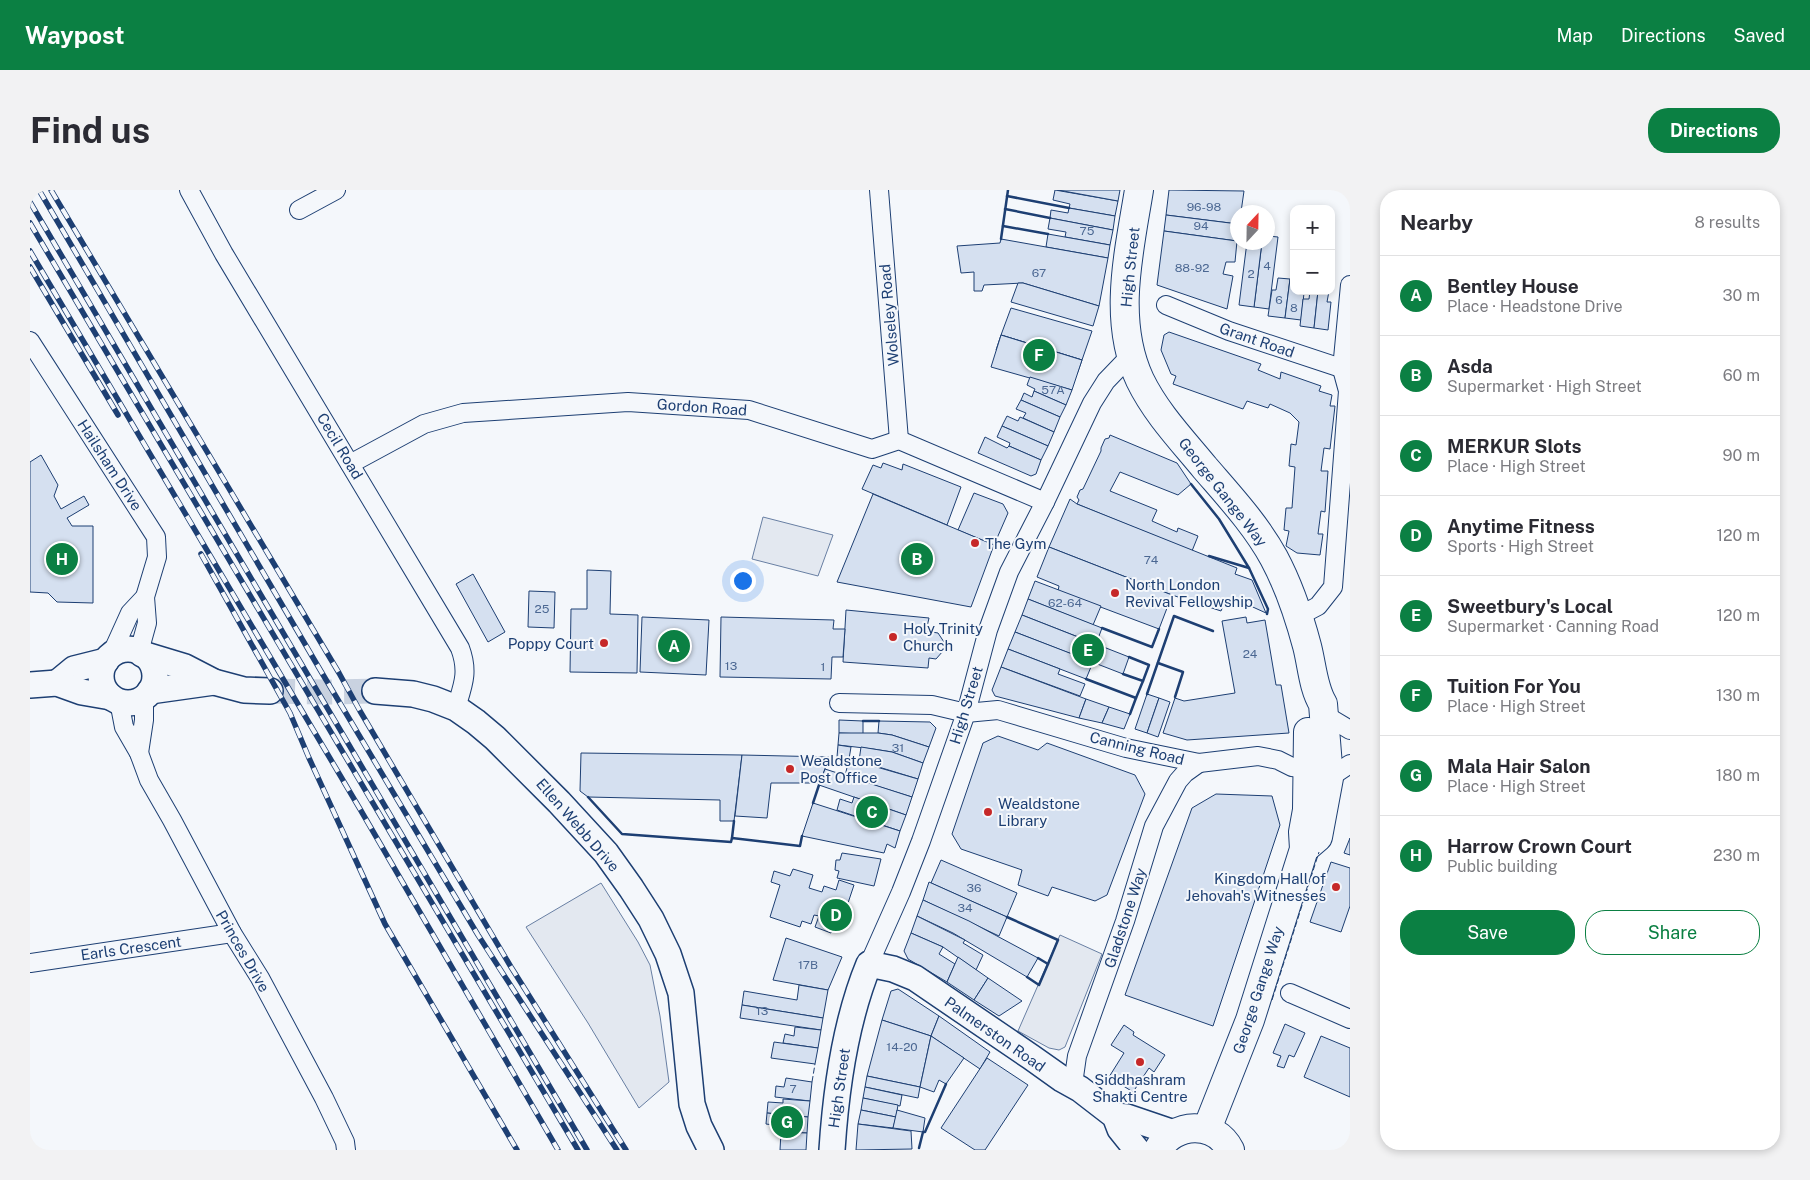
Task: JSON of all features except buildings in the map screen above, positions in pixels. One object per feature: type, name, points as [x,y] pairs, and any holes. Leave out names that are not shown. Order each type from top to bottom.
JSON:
[{"type":"main road","name":"High Street","points":[[1131,355],[1125,313],[1126,273],[1139,190]]},
{"type":"main road","name":"George Gange Way","points":[[1131,355],[1140,380],[1165,420],[1255,527],[1274,558],[1299,616],[1321,704],[1306,711],[1309,737],[1329,766],[1318,837],[1304,849],[1250,1020],[1207,1129]]},
{"type":"main road","points":[[1166,1142],[1190,1128],[1207,1129],[1220,1136],[1230,1150]]},
{"type":"street","name":"Cecil Road","points":[[189,190],[224,254],[460,648],[466,667],[463,686],[456,708]]},
{"type":"street","points":[[299,210],[336,190]]},
{"type":"street","name":"Wolseley Road","points":[[879,190],[899,440]]},
{"type":"street","points":[[1299,616],[1318,606],[1333,587],[1348,391],[1346,370],[1350,285]]},
{"type":"street","name":"Grant Road","points":[[1166,305],[1229,331],[1346,370]]},
{"type":"street","name":"Hailsham Drive","points":[[30,341],[156,537],[158,558],[145,597],[146,623],[141,653]]},
{"type":"street","name":"High Street","points":[[832,1150],[848,1026],[861,983],[911,866],[966,713],[988,630],[1006,580],[1046,502],[1092,403],[1106,381],[1131,355]]},
{"type":"street","name":"Gordon Road","points":[[350,464],[424,424],[463,413],[628,402],[749,410],[872,449],[899,440]]},
{"type":"street","points":[[899,440],[1046,502]]},
{"type":"street","name":"Hailsham Drive","points":[[108,658],[130,613],[145,597]]},
{"type":"street","points":[[57,682],[74,669],[108,658],[125,650],[141,653],[184,667],[214,682],[244,690],[270,691]]},
{"type":"street","points":[[30,685],[57,682],[82,692],[127,703],[136,702],[147,694],[154,683],[153,666],[141,653]]},
{"type":"street","points":[[108,658],[102,668],[101,677],[106,691],[115,699]]},
{"type":"street","points":[[147,694],[214,682]]},
{"type":"street","name":"Ellen Webb Drive","points":[[375,691],[413,694],[456,708],[495,738],[532,774],[606,853],[632,888],[651,919],[668,954],[681,993],[692,1104],[711,1150]]},
{"type":"street","name":"Princes Drive","points":[[139,753],[147,694]]},
{"type":"street","name":"Princes Drive","points":[[115,699],[124,727],[139,753],[148,780],[172,820],[232,933],[260,978],[324,1098],[346,1150]]},
{"type":"street","name":"Canning Road","points":[[839,703],[932,705],[966,713],[998,710],[1126,748],[1199,763],[1258,756],[1273,759],[1292,767],[1329,766]]},
{"type":"street","points":[[1321,704],[1350,730]]},
{"type":"street","name":"Gladstone Way","points":[[1073,1084],[1077,1056],[1125,921],[1154,826],[1178,781],[1185,773],[1199,763]]},
{"type":"street","name":"Earls Crescent","points":[[30,963],[232,933]]},
{"type":"street","name":"Palmerston Road","points":[[869,964],[894,969],[914,978],[1062,1080],[1073,1084],[1115,1116],[1134,1119],[1166,1142]]},
{"type":"street","points":[[1290,994],[1350,1019]]},
{"type":"street","name":"Palmerston Road","points":[[1115,1116],[1120,1129],[1137,1150]]},
{"type":"shaded area","points":[[763,517],[833,535],[818,576],[752,559]]},
{"type":"shaded area","points":[[601,883],[650,965],[660,1016],[669,1082],[639,1108],[588,1023],[526,927]]},
{"type":"shaded area","points":[[1060,935],[1102,954],[1065,1047],[1059,1050],[1049,1048],[1018,1031]]},
{"type":"tunnel","points":[[270,691],[375,691]]},
{"type":"railway","points":[[39,190],[478,935],[617,1150]]},
{"type":"railway","points":[[51,190],[339,673],[511,967],[626,1150]]},
{"type":"railway","points":[[30,202],[587,1150]]},
{"type":"railway","points":[[30,223],[578,1150]]},
{"type":"railway","points":[[30,251],[360,809],[558,1150]]},
{"type":"railway","points":[[30,267],[118,415]]},
{"type":"railway","points":[[201,554],[290,713],[385,924],[517,1150]]},
{"type":"fence","points":[[1272,1000],[1319,852]]},
{"type":"fence","points":[[812,1082],[815,1064]]},
{"type":"wall","points":[[1001,239],[1008,190]]},
{"type":"wall","points":[[1007,196],[1069,208]]},
{"type":"wall","points":[[1005,209],[1050,218]]},
{"type":"wall","points":[[1003,226],[1048,234]]},
{"type":"wall","points":[[1191,484],[1219,519],[1249,568],[1209,556]]},
{"type":"wall","points":[[1249,568],[1268,609],[1267,614]]},
{"type":"wall","points":[[1147,694],[1174,616],[1213,631]]},
{"type":"wall","points":[[1102,628],[1152,647],[1159,629]]},
{"type":"wall","points":[[1129,657],[1149,665],[1143,681]]},
{"type":"wall","points":[[1158,663],[1183,672],[1175,697]]},
{"type":"wall","points":[[1086,679],[1136,698],[1143,681],[1123,674]]},
{"type":"wall","points":[[1130,714],[1136,698]]},
{"type":"wall","points":[[863,721],[879,721]]},
{"type":"wall","points":[[813,803],[819,785]]},
{"type":"wall","points":[[588,797],[622,834],[731,842],[732,838],[800,846],[802,836]]},
{"type":"wall","points":[[732,838],[734,821]]},
{"type":"wall","points":[[1007,917],[1058,940],[1048,964]]},
{"type":"wall","points":[[1027,977],[1039,985],[1048,964],[1038,958]]},
{"type":"wall","points":[[919,1148],[923,1132],[925,1132],[946,1084]]},
{"type":"place","name":"Tuition For You","points":[[1039,355]]},
{"type":"place","name":"The Gym","points":[[975,543]]},
{"type":"place","name":"Harrow Crown Court","points":[[62,559]]},
{"type":"place","name":"Asda","points":[[917,559]]},
{"type":"place","name":"North London Revival Fellowship","points":[[1115,593]]},
{"type":"place","name":"Holy Trinity Church","points":[[893,637]]},
{"type":"place","name":"Poppy Court","points":[[604,643]]},
{"type":"place","name":"Bentley House","points":[[674,646]]},
{"type":"place","name":"Sweetbury's Local","points":[[1088,650]]},
{"type":"place","name":"Wealdstone Post Office","points":[[790,769]]},
{"type":"place","name":"MERKUR Slots","points":[[872,812]]},
{"type":"place","name":"Wealdstone Library","points":[[988,812]]},
{"type":"place","name":"Kingdom Hall of Jehovah's Witnesses","points":[[1336,887]]},
{"type":"place","name":"Anytime Fitness","points":[[836,915]]},
{"type":"place","name":"Siddhashram Shakti Centre","points":[[1140,1062]]},
{"type":"place","name":"Mala Hair Salon","points":[[787,1122]]}]
